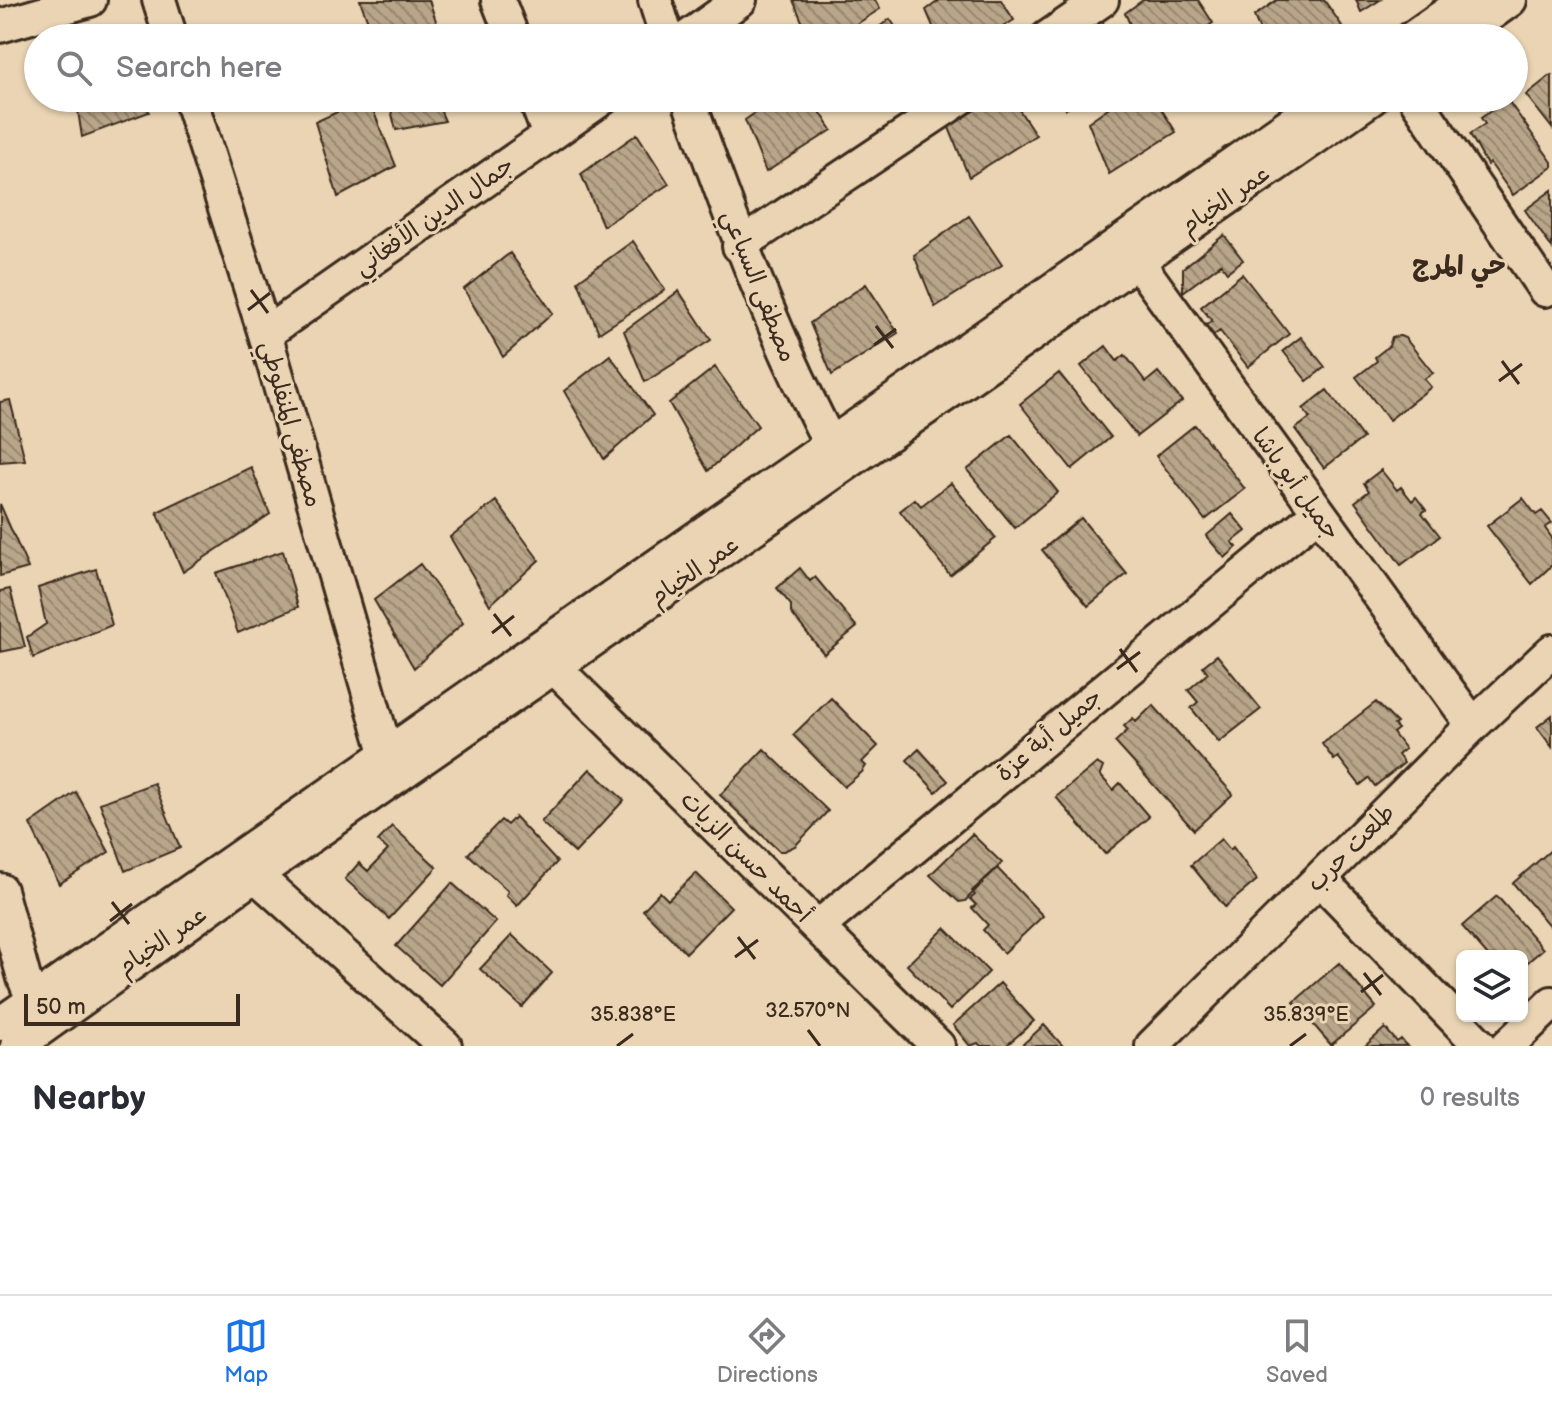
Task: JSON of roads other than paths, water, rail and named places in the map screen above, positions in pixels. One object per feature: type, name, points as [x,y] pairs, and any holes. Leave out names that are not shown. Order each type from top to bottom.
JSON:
[{"type":"street","points":[[0,26],[90,0]]},
{"type":"street","points":[[159,0],[167,24]]},
{"type":"street","points":[[498,0],[507,24]]},
{"type":"street","points":[[655,0],[663,24]]},
{"type":"street","points":[[707,24],[740,0]]},
{"type":"street","points":[[1067,24],[1102,0]]},
{"type":"street","points":[[1432,24],[1466,0]]},
{"type":"street","points":[[1477,24],[1510,0]]},
{"type":"street","name":"مصطفى المنفلوطي","points":[[194,112],[265,334],[386,752]]},
{"type":"street","points":[[540,112],[549,135]]},
{"type":"street","name":"جمال الدين الأفغاني","points":[[265,334],[583,112]]},
{"type":"street","name":"مصطفى السباعي","points":[[693,112],[739,246],[785,356],[837,457]]},
{"type":"street","points":[[739,246],[940,112]]},
{"type":"street","name":"عمر الخيام","points":[[0,1024],[38,1014],[255,875],[554,667],[837,457],[1129,251],[1309,112]]},
{"type":"street","name":"عمر الخيام","points":[[1129,251],[1350,112]]},
{"type":"street","points":[[1424,112],[1545,290]]},
{"type":"street","name":"جميل أبو باشا","points":[[1129,251],[1473,725]]},
{"type":"street","name":"عمر الخيام","points":[[17,1046],[38,1014],[386,752],[837,457]]},
{"type":"street","name":"جميل أبة عزة","points":[[818,927],[1318,513]]},
{"type":"street","name":"طلعت حرب","points":[[1152,1046],[1473,725],[1552,651]]},
{"type":"street","name":"أحمد حسن الزيات","points":[[554,667],[938,1046]]},
{"type":"street","points":[[255,875],[445,1046]]},
{"type":"street","points":[[1320,879],[1481,1046]]},
{"type":"street","points":[[0,890],[38,1014]]},
{"type":"street","points":[[1507,1046],[1552,1003]]},
{"type":"district","name":"حي المرج","points":[[1459,266]]}]
